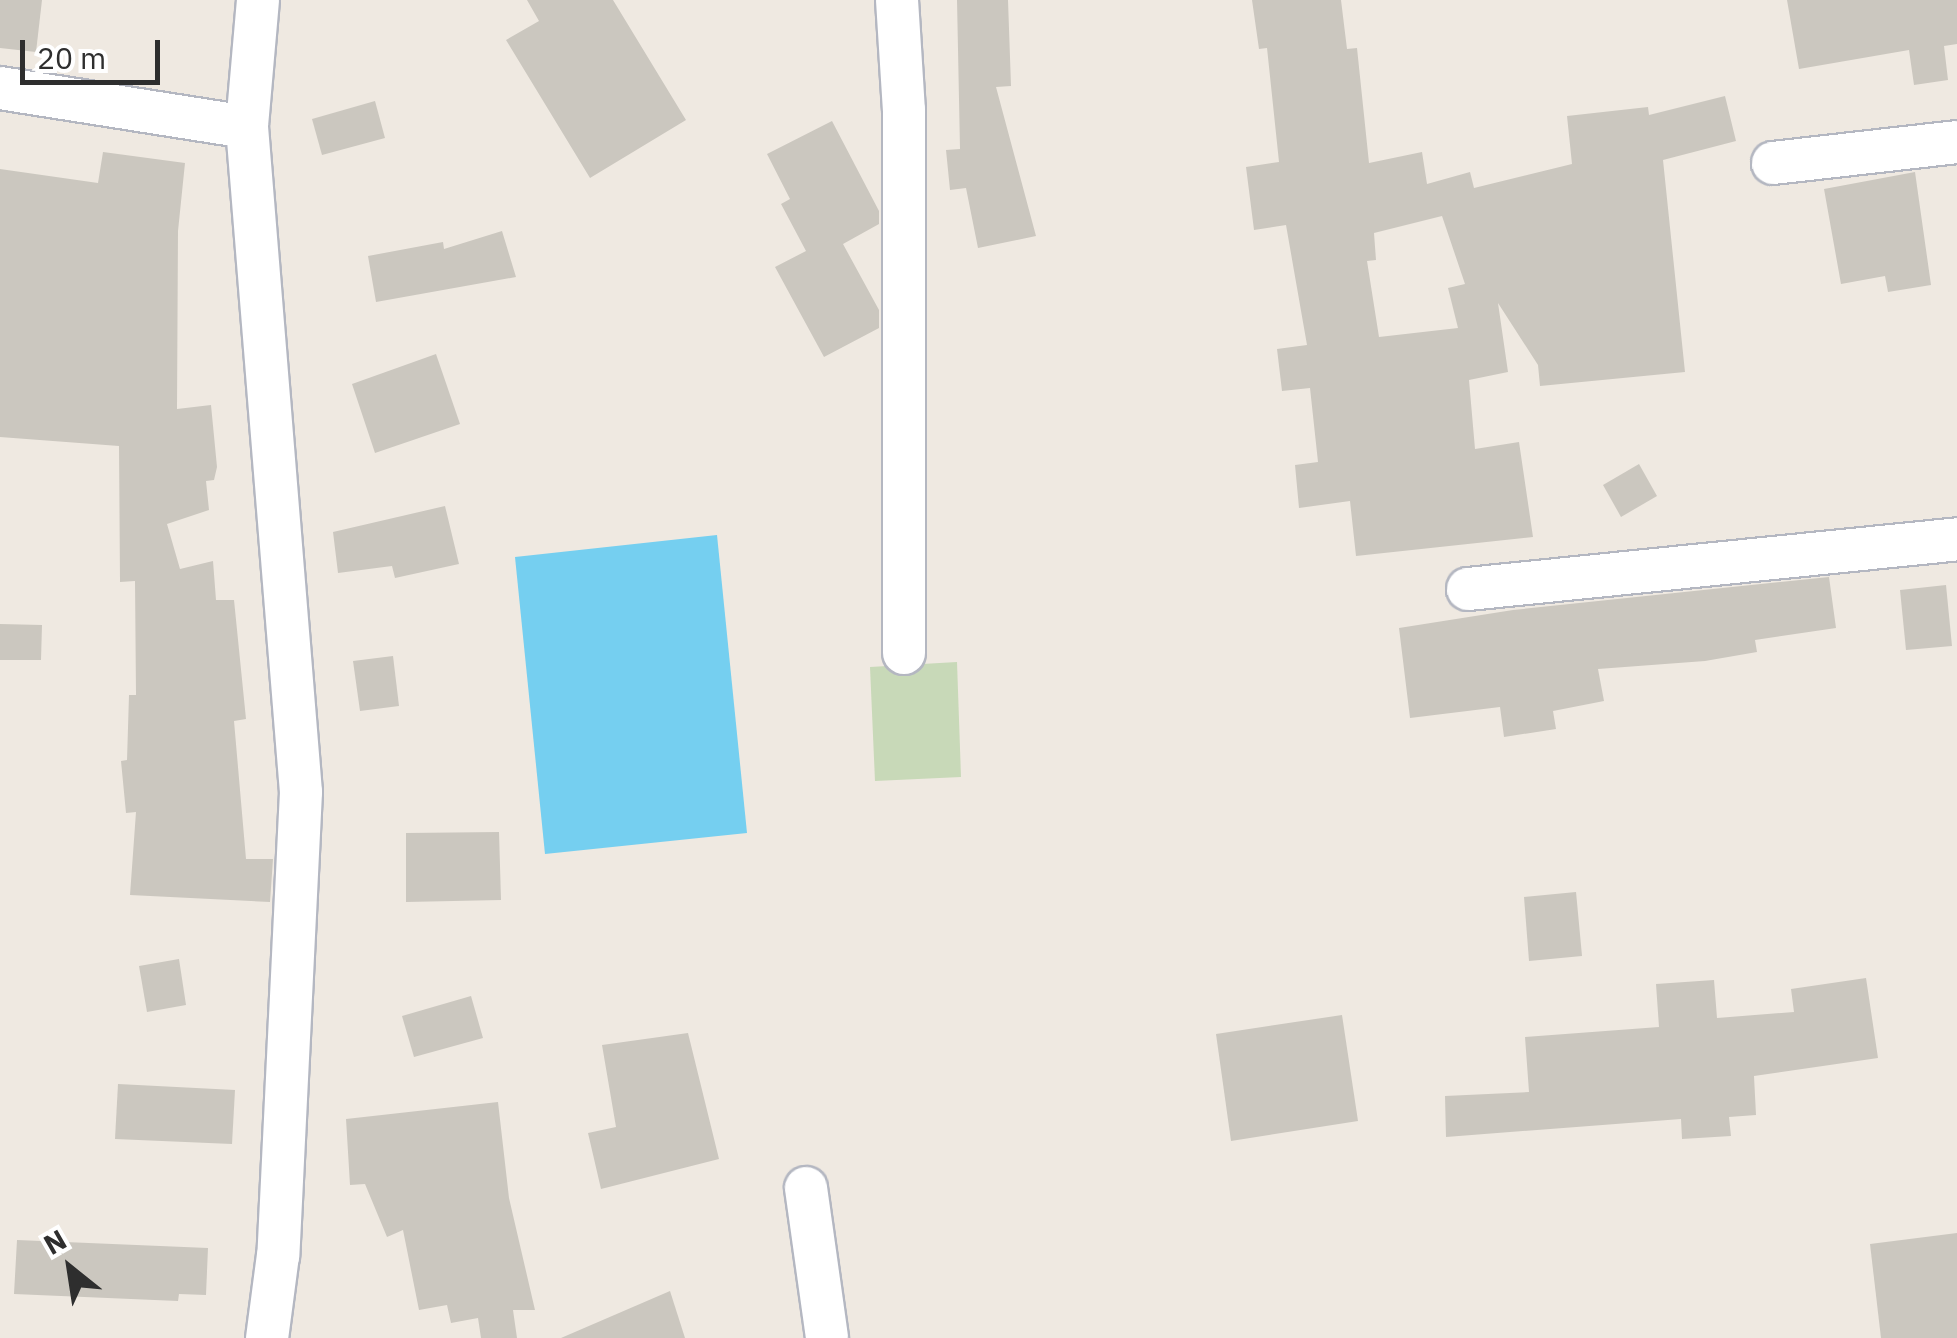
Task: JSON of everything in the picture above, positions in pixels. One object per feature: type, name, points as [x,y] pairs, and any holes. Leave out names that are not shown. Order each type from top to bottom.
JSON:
[{"type":"street","points":[[258,0],[247,128],[301,792],[278,1255],[268,1338]]},
{"type":"street","points":[[897,0],[904,110],[904,653]]},
{"type":"street","points":[[0,88],[247,128]]},
{"type":"street","points":[[1772,162],[1957,142]]},
{"type":"street","points":[[1468,589],[1957,539]]},
{"type":"street","points":[[806,1188],[827,1338]]},
{"type":"green space","points":[[957,662],[961,777],[875,781],[870,667]]},
{"type":"water","points":[[717,535],[747,833],[545,854],[515,557]]},
{"type":"building","points":[[0,0],[42,0],[36,52],[0,48]]},
{"type":"building","points":[[527,0],[613,0],[686,120],[590,178],[506,40],[539,21]]},
{"type":"building","points":[[957,0],[1008,0],[1011,86],[996,87],[1036,236],[978,248],[966,188],[950,190],[946,150],[960,149]]},
{"type":"building","points":[[1252,0],[1341,0],[1347,49],[1357,48],[1369,163],[1422,152],[1427,184],[1470,172],[1474,188],[1572,164],[1567,116],[1648,107],[1649,115],[1725,96],[1736,141],[1663,160],[1685,372],[1540,386],[1538,365],[1498,303],[1508,372],[1469,380],[1475,449],[1519,442],[1533,537],[1356,556],[1350,501],[1299,508],[1295,465],[1318,462],[1310,388],[1282,391],[1277,349],[1307,345],[1286,225],[1254,230],[1246,167],[1279,162],[1267,48],[1259,49]],"holes":[[[1442,216],[1465,284],[1448,288],[1458,328],[1379,337],[1367,261],[1376,260],[1374,233]]]},
{"type":"building","points":[[1787,0],[1957,0],[1957,44],[1944,46],[1948,80],[1914,85],[1909,50],[1799,69]]},
{"type":"building","points":[[375,101],[385,138],[322,155],[312,119]]},
{"type":"building","points":[[832,121],[879,211],[879,224],[843,244],[879,310],[879,328],[824,357],[775,267],[806,251],[781,204],[790,199],[767,154]]},
{"type":"building","points":[[103,152],[185,163],[178,231],[177,409],[211,405],[217,467],[214,480],[206,481],[209,510],[167,524],[180,569],[213,561],[216,600],[234,600],[246,719],[234,721],[246,859],[273,859],[270,902],[130,895],[136,812],[126,813],[121,761],[127,760],[129,695],[136,695],[135,581],[120,582],[119,446],[0,437],[0,169],[98,183]]},
{"type":"building","points":[[1915,172],[1931,285],[1888,292],[1885,276],[1841,284],[1824,189]]},
{"type":"building","points":[[502,231],[516,277],[376,302],[368,256],[443,242],[444,249]]},
{"type":"building","points":[[436,354],[460,424],[375,453],[352,384]]},
{"type":"building","points":[[1639,464],[1657,496],[1621,517],[1603,485]]},
{"type":"building","points":[[445,506],[459,564],[395,578],[392,566],[338,573],[333,532]]},
{"type":"building","points":[[1829,577],[1836,628],[1755,640],[1757,652],[1705,661],[1598,669],[1604,701],[1553,711],[1556,729],[1504,737],[1500,707],[1410,718],[1399,628],[1513,610]]},
{"type":"building","points":[[1946,585],[1952,646],[1906,650],[1900,590]]},
{"type":"building","points":[[0,624],[42,625],[41,660],[0,660]]},
{"type":"building","points":[[393,656],[399,706],[360,711],[353,661]]},
{"type":"building","points":[[499,832],[501,900],[406,902],[406,833]]},
{"type":"building","points":[[1576,892],[1582,956],[1529,961],[1524,897]]},
{"type":"building","points":[[179,959],[186,1005],[147,1012],[139,966]]},
{"type":"building","points":[[1866,978],[1878,1058],[1754,1076],[1756,1115],[1729,1117],[1731,1136],[1682,1139],[1681,1119],[1446,1137],[1445,1096],[1529,1092],[1525,1037],[1659,1027],[1656,984],[1714,980],[1717,1018],[1794,1012],[1791,989]]},
{"type":"building","points":[[471,996],[483,1038],[414,1057],[402,1016]]},
{"type":"building","points":[[1342,1015],[1358,1121],[1231,1141],[1216,1034]]},
{"type":"building","points":[[688,1033],[719,1159],[601,1189],[588,1133],[616,1127],[602,1045]]},
{"type":"building","points":[[118,1084],[235,1090],[232,1144],[115,1139]]},
{"type":"building","points":[[498,1102],[509,1198],[535,1310],[513,1310],[517,1338],[481,1338],[478,1318],[451,1323],[447,1305],[419,1310],[403,1230],[387,1237],[365,1184],[350,1185],[346,1119]]},
{"type":"building","points":[[1957,1233],[1957,1338],[1881,1338],[1870,1244]]},
{"type":"building","points":[[17,1240],[208,1248],[206,1295],[179,1294],[178,1301],[14,1294]]},
{"type":"building","points":[[670,1291],[685,1338],[561,1338]]}]
